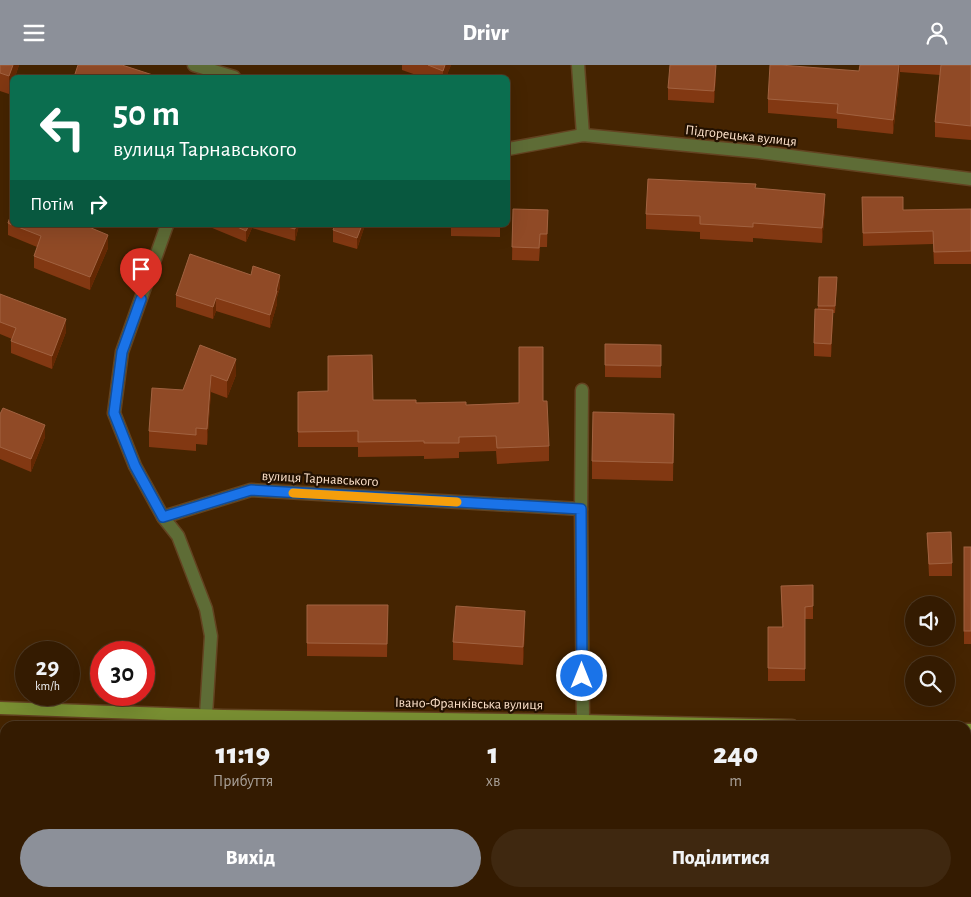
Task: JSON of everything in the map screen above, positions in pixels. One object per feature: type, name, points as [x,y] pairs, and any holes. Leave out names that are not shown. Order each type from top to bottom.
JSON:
[{"type":"main road","name":"Івано-Франківська вулиця","points":[[0,708],[206,715],[583,721]]},
{"type":"street","points":[[194,65],[224,75]]},
{"type":"street","points":[[578,70],[583,135]]},
{"type":"street","name":"Підгорецька вулиця","points":[[510,149],[583,135],[759,152],[971,179]]},
{"type":"street","points":[[166,227],[122,352],[114,413],[135,466],[163,517],[178,536],[206,609],[211,636],[206,715]]},
{"type":"street","points":[[582,390],[583,721]]},
{"type":"street","name":"вулиця Тарнавського","points":[[163,517],[251,490],[581,509]]},
{"type":"building","points":[[0,65],[13,65],[9,76],[0,73]]},
{"type":"building","points":[[78,65],[122,65],[153,75],[75,75]]},
{"type":"building","points":[[428,65],[445,65],[443,71]]},
{"type":"building","points":[[670,65],[716,65],[714,91],[668,88]]},
{"type":"building","points":[[770,65],[859,71],[860,65],[899,65],[893,120],[837,113],[838,104],[768,99]]},
{"type":"building","points":[[941,65],[971,65],[971,126],[935,122]]},
{"type":"building","points":[[648,179],[756,184],[755,188],[825,194],[822,228],[753,223],[753,227],[700,224],[700,216],[646,214]]},
{"type":"building","points":[[862,197],[903,197],[903,210],[971,209],[971,251],[934,252],[933,231],[863,233]]},
{"type":"building","points":[[513,209],[548,210],[547,234],[540,234],[539,248],[512,247]]},
{"type":"building","points":[[18,227],[89,227],[108,235],[90,277],[34,256],[41,236]]},
{"type":"building","points":[[237,227],[248,227],[246,231]]},
{"type":"building","points":[[334,227],[361,227],[357,238],[333,230]]},
{"type":"building","points":[[190,254],[251,275],[253,266],[280,275],[270,315],[216,298],[213,307],[176,295]]},
{"type":"building","points":[[819,277],[837,277],[835,306],[818,306]]},
{"type":"building","points":[[0,294],[66,319],[52,356],[11,341],[16,328],[0,322]]},
{"type":"building","points":[[815,309],[833,310],[831,344],[814,343]]},
{"type":"building","points":[[605,344],[661,345],[661,366],[605,365]]},
{"type":"building","points":[[200,345],[236,359],[227,381],[211,375],[207,429],[196,428],[196,435],[149,431],[152,388],[183,390]]},
{"type":"building","points":[[519,347],[543,347],[543,401],[547,401],[549,446],[497,448],[496,436],[459,437],[459,443],[424,443],[424,441],[358,442],[358,431],[298,432],[298,392],[328,391],[328,356],[372,355],[373,400],[416,400],[416,403],[466,402],[466,405],[519,403]]},
{"type":"building","points":[[3,408],[45,425],[31,459],[0,447],[0,414]]},
{"type":"building","points":[[593,412],[674,414],[673,463],[592,461]]},
{"type":"building","points":[[951,532],[952,563],[929,564],[927,533]]},
{"type":"building","points":[[964,547],[971,547],[971,631],[964,631]]},
{"type":"building","points":[[813,585],[813,606],[805,607],[805,669],[768,668],[768,627],[783,627],[781,586]]},
{"type":"building","points":[[307,605],[388,605],[387,644],[307,643]]},
{"type":"building","points":[[456,606],[525,611],[523,647],[453,642]]},
{"type":"slow traffic","points":[[293,493],[457,502]]},
{"type":"route","points":[[141,299],[122,352],[114,413],[135,466],[163,517],[251,490],[581,509],[582,676]]}]
